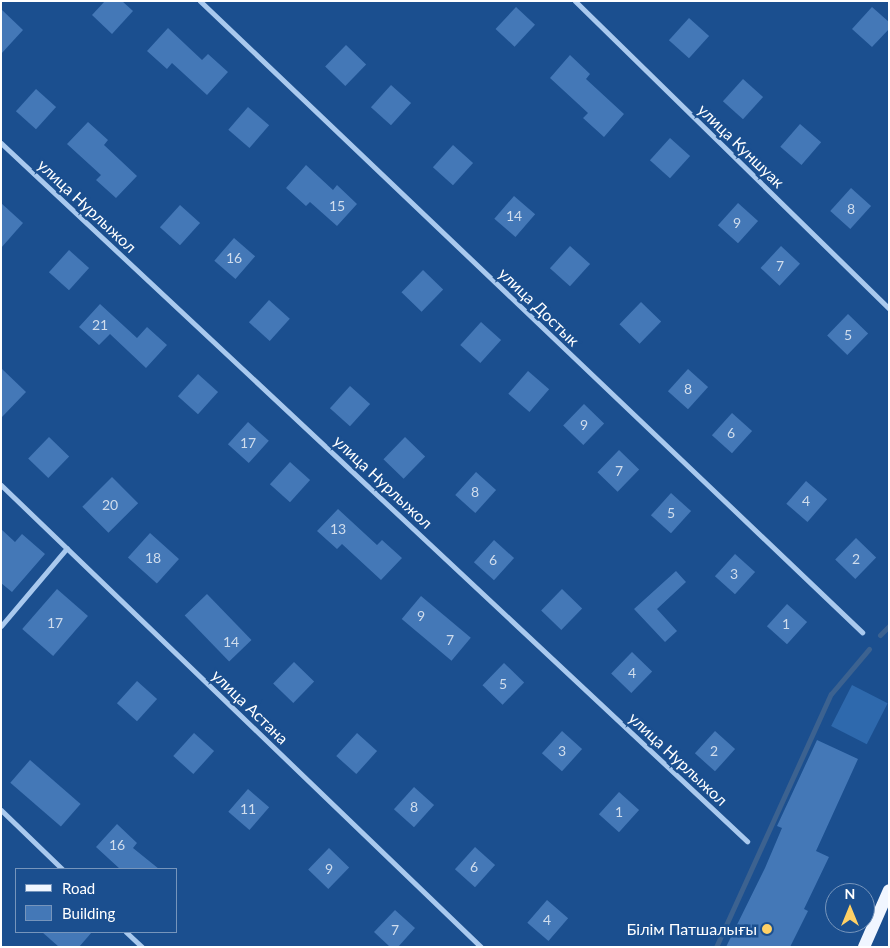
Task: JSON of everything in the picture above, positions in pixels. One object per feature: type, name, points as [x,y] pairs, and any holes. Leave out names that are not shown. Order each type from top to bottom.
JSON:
[{"type":"main road","points":[[864,947],[889,890]]},
{"type":"street","name":"улица Достык","points":[[200,1],[862,632]]},
{"type":"street","name":"улица Куншуак","points":[[575,1],[889,308]]},
{"type":"street","name":"улица Нурлыжол","points":[[1,142],[747,841]]},
{"type":"street","name":"улица Астана","points":[[1,485],[481,947]]},
{"type":"street","points":[[1,626],[67,548]]},
{"type":"street","points":[[1,810],[61,868]]},
{"type":"street","points":[[127,933],[142,947]]},
{"type":"shaded area","points":[[852,685],[888,703],[867,744],[831,726]]},
{"type":"building","points":[[105,1],[122,1],[133,11],[112,34],[92,15]]},
{"type":"building","points":[[516,7],[535,25],[515,47],[496,29]]},
{"type":"building","points":[[872,7],[889,22],[889,29],[872,47],[852,29]]},
{"type":"building","points":[[1,9],[23,30],[1,54]]},
{"type":"building","points":[[689,18],[709,36],[689,58],[669,40]]},
{"type":"building","points":[[168,28],[202,60],[208,54],[228,72],[207,95],[172,63],[167,69],[147,51]]},
{"type":"building","points":[[346,45],[366,64],[345,86],[325,67]]},
{"type":"building","points":[[570,55],[590,74],[586,79],[624,114],[604,137],[583,118],[588,113],[550,78]]},
{"type":"building","points":[[743,79],[763,97],[743,119],[723,101]]},
{"type":"building","points":[[391,85],[411,103],[391,125],[371,107]]},
{"type":"building","points":[[36,89],[56,107],[36,129],[16,111]]},
{"type":"building","points":[[248,107],[269,125],[249,148],[228,130]]},
{"type":"building","points":[[88,122],[108,140],[104,145],[137,176],[116,198],[96,180],[101,175],[67,144]]},
{"type":"building","points":[[800,124],[821,142],[801,165],[780,147]]},
{"type":"building","points":[[670,138],[690,156],[670,178],[650,160]]},
{"type":"building","points":[[453,145],[473,163],[453,185],[433,167]]},
{"type":"building","points":[[306,165],[333,190],[337,185],[357,204],[337,226],[310,202],[306,206],[286,188]]},
{"type":"building","points":[[851,188],[871,206],[850,229],[830,211]]},
{"type":"building","points":[[514,196],[535,214],[515,237],[494,219]]},
{"type":"building","points":[[1,203],[23,223],[1,248]]},
{"type":"building","points":[[738,203],[758,221],[738,243],[718,225]]},
{"type":"building","points":[[180,205],[200,223],[180,245],[160,227]]},
{"type":"building","points":[[234,238],[255,256],[235,279],[214,261]]},
{"type":"building","points":[[570,246],[590,264],[570,286],[550,268]]},
{"type":"building","points":[[781,246],[800,264],[780,286],[761,268]]},
{"type":"building","points":[[69,250],[89,268],[69,290],[49,272]]},
{"type":"building","points":[[423,270],[443,289],[422,312],[401,292]]},
{"type":"building","points":[[269,300],[290,319],[270,341],[249,322]]},
{"type":"building","points":[[641,302],[661,321],[640,344],[619,324]]},
{"type":"building","points":[[100,304],[137,338],[147,327],[167,345],[146,368],[110,334],[99,345],[79,327]]},
{"type":"building","points":[[848,314],[868,333],[847,355],[827,336]]},
{"type":"building","points":[[481,322],[501,340],[480,363],[460,345]]},
{"type":"building","points":[[1,368],[26,392],[1,418]]},
{"type":"building","points":[[688,369],[708,387],[688,409],[668,391]]},
{"type":"building","points":[[528,371],[549,389],[529,412],[508,394]]},
{"type":"building","points":[[198,374],[218,392],[198,414],[178,396]]},
{"type":"building","points":[[350,386],[370,404],[350,426],[330,408]]},
{"type":"building","points":[[584,404],[604,423],[583,445],[563,426]]},
{"type":"building","points":[[732,413],[752,431],[732,453],[712,435]]},
{"type":"building","points":[[248,422],[269,441],[249,463],[228,444]]},
{"type":"building","points":[[49,437],[69,456],[48,478],[28,459]]},
{"type":"building","points":[[405,437],[425,456],[404,479],[383,459]]},
{"type":"building","points":[[619,450],[639,469],[618,492],[597,472]]},
{"type":"building","points":[[290,462],[310,480],[290,502],[270,484]]},
{"type":"building","points":[[476,472],[496,490],[475,513],[455,495]]},
{"type":"building","points":[[112,477],[138,503],[108,533],[82,507]]},
{"type":"building","points":[[806,481],[827,499],[807,522],[786,504]]},
{"type":"building","points":[[671,493],[691,511],[671,533],[651,515]]},
{"type":"building","points":[[338,509],[377,545],[382,540],[402,558],[381,580],[342,544],[337,549],[317,531]]},
{"type":"building","points":[[1,529],[15,542],[22,534],[45,554],[12,592],[1,583]]},
{"type":"building","points":[[150,533],[179,559],[157,584],[128,558]]},
{"type":"building","points":[[856,538],[876,557],[855,579],[835,560]]},
{"type":"building","points":[[494,540],[514,558],[494,580],[474,562]]},
{"type":"building","points":[[735,554],[755,572],[735,594],[715,576]]},
{"type":"building","points":[[676,571],[686,582],[657,609],[677,631],[665,642],[634,609]]},
{"type":"building","points":[[57,589],[88,616],[53,656],[22,629]]},
{"type":"building","points":[[562,589],[582,608],[561,630],[541,611]]},
{"type":"building","points":[[207,594],[251,640],[229,662],[185,616]]},
{"type":"building","points":[[421,596],[471,638],[452,661],[402,619]]},
{"type":"building","points":[[787,604],[807,622],[787,644],[767,626]]},
{"type":"building","points":[[632,652],[652,671],[631,693],[611,674]]},
{"type":"building","points":[[294,662],[314,681],[293,703],[273,684]]},
{"type":"building","points":[[504,663],[524,682],[503,705],[482,685]]},
{"type":"building","points":[[137,681],[157,699],[137,721],[117,703]]},
{"type":"building","points":[[562,731],[582,749],[562,771],[542,753]]},
{"type":"building","points":[[715,731],[735,749],[715,771],[695,753]]},
{"type":"building","points":[[194,733],[214,751],[193,774],[173,756]]},
{"type":"building","points":[[357,733],[377,751],[356,774],[336,756]]},
{"type":"building","points":[[817,740],[858,759],[816,851],[829,857],[804,909],[808,911],[790,947],[726,947],[765,868],[782,828],[777,826]]},
{"type":"building","points":[[30,760],[81,804],[61,827],[10,783]]},
{"type":"building","points":[[414,787],[434,805],[414,827],[394,809]]},
{"type":"building","points":[[248,789],[269,807],[249,830],[228,812]]},
{"type":"building","points":[[619,792],[639,810],[619,832],[599,814]]},
{"type":"building","points":[[117,824],[137,843],[133,848],[158,868],[119,868],[96,847]]},
{"type":"building","points":[[475,847],[495,865],[475,887],[455,869]]},
{"type":"building","points":[[329,848],[349,867],[328,889],[308,870]]},
{"type":"building","points":[[547,900],[568,918],[548,941],[527,923]]},
{"type":"building","points":[[395,910],[415,928],[398,947],[390,947],[374,932]]},
{"type":"building","points":[[43,933],[91,933],[79,947],[59,947]]},
{"type":"waterway","points":[[880,635],[889,626]]},
{"type":"waterway","points":[[716,947],[831,694],[869,649]]},
{"type":"place","name":"Білім Патшалығы","points":[[767,929]]}]
